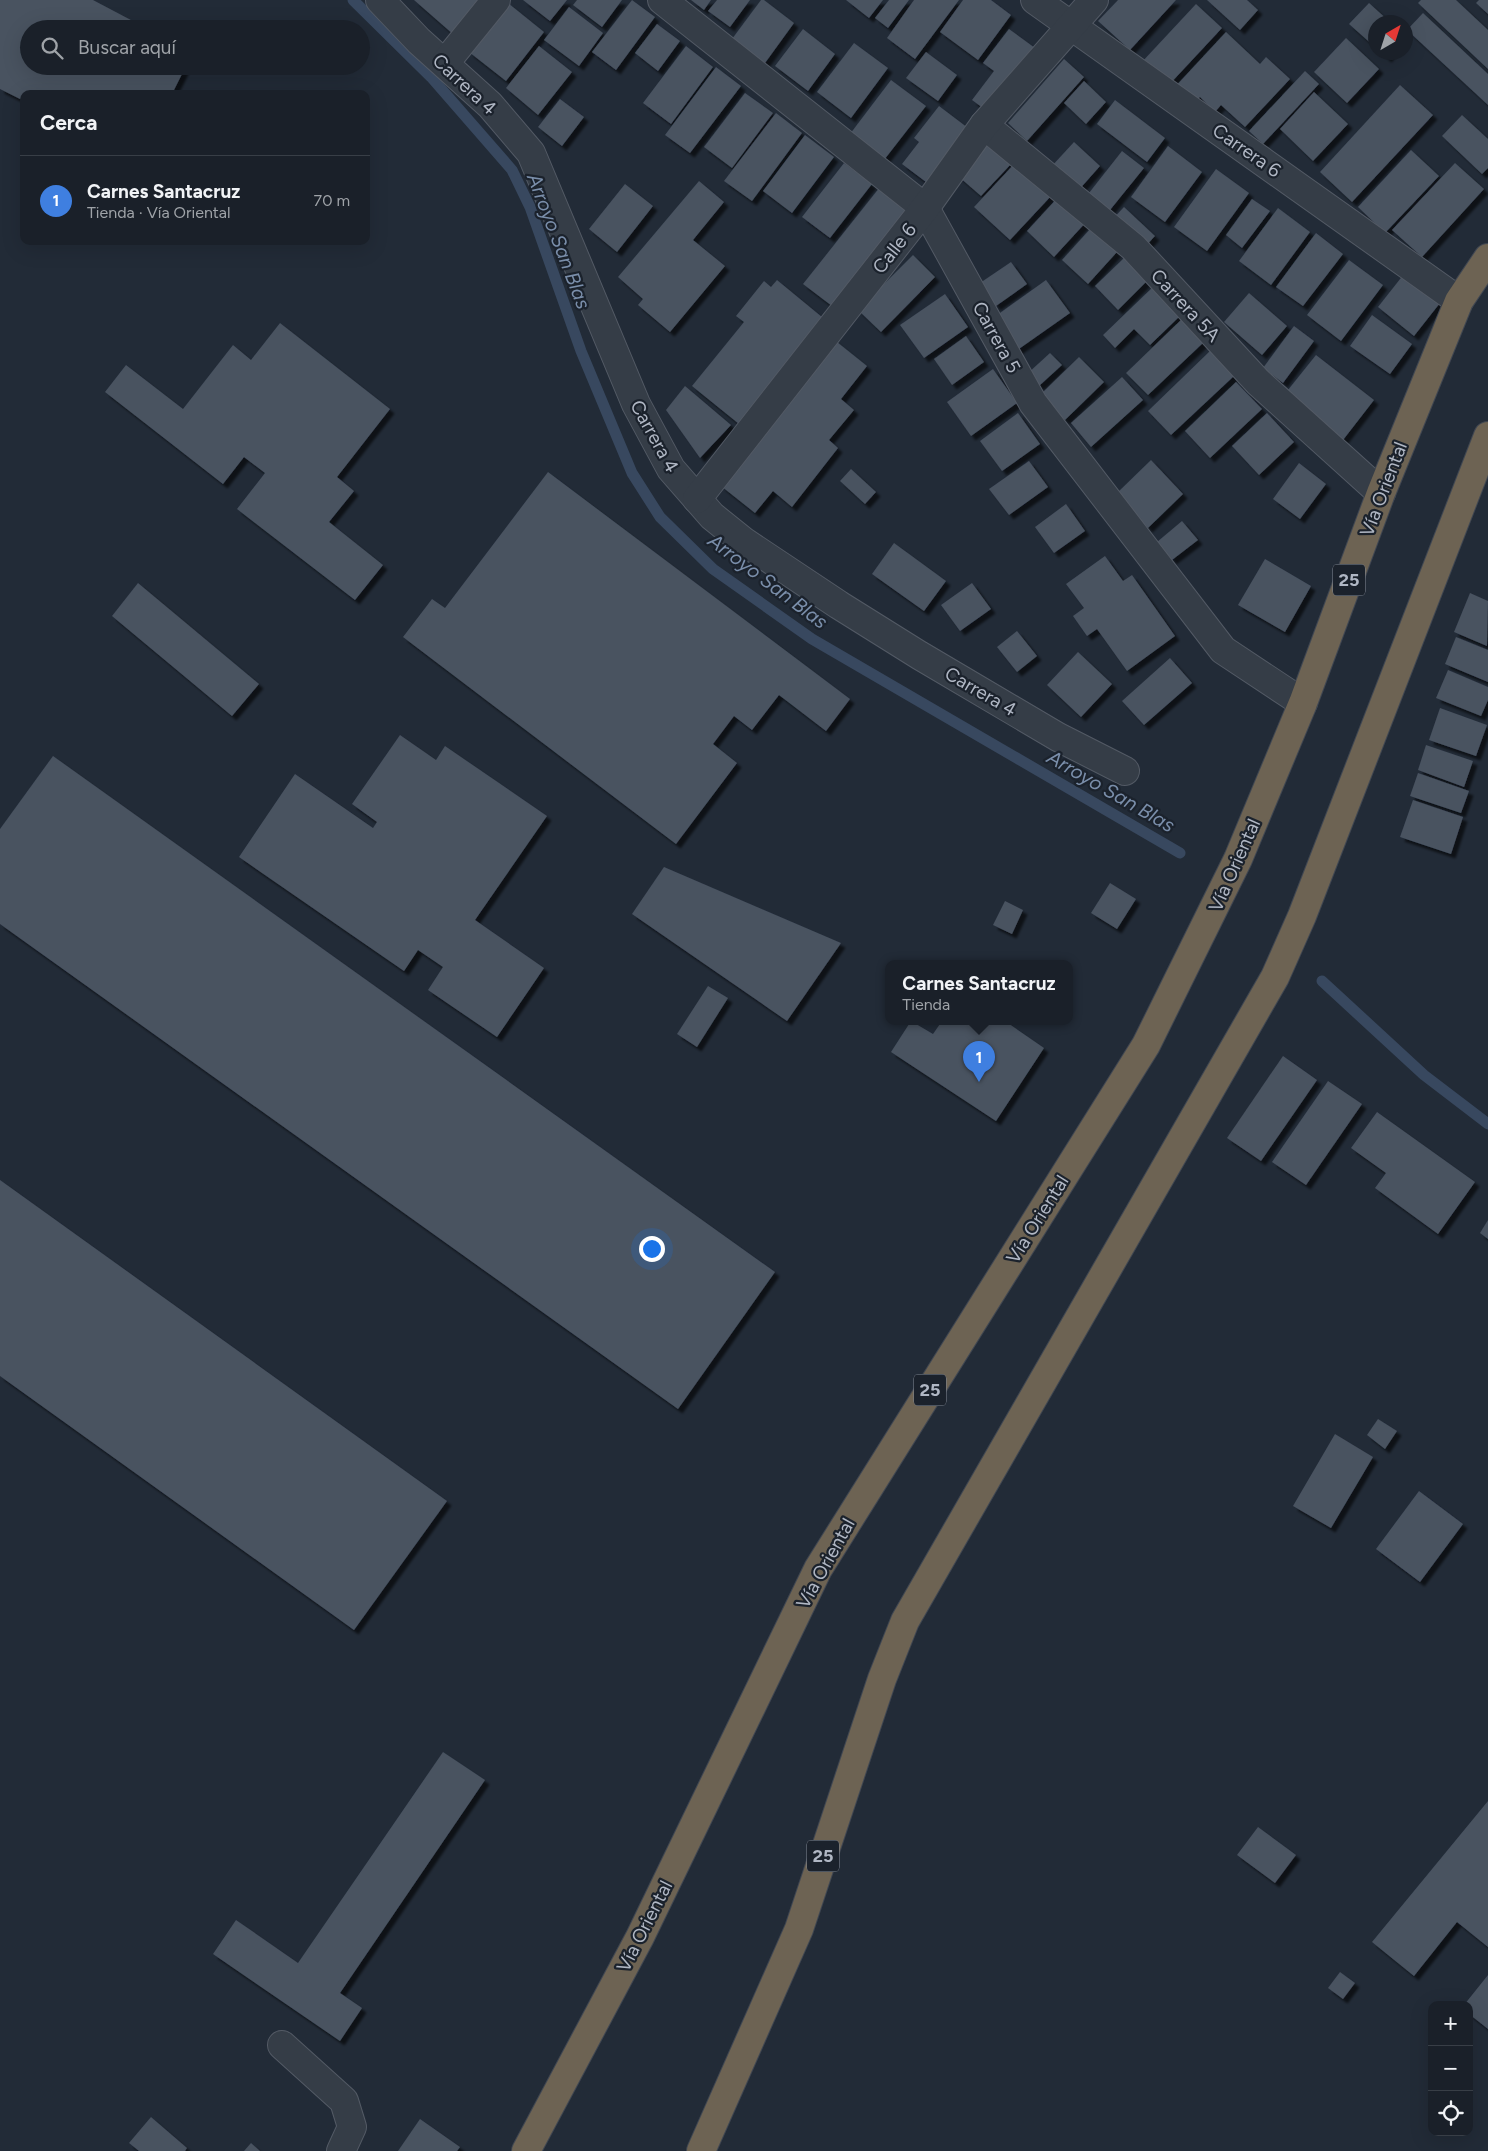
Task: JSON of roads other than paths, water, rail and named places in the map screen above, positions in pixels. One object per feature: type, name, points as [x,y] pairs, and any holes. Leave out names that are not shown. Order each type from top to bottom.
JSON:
[{"type":"highway","name":"Vía Oriental","points":[[526,2151],[640,1937],[818,1569],[1146,1045],[1238,859],[1303,703],[1381,493],[1459,301],[1488,258]]},
{"type":"highway","name":"25","points":[[701,2151],[799,1929],[882,1679],[905,1621],[1274,977],[1302,916],[1488,436]]},
{"type":"street","name":"Carrera 4","points":[[380,0],[419,41],[490,105],[531,153],[636,404],[671,469],[712,516],[744,541],[918,655],[1034,722],[1125,771]]},
{"type":"street","points":[[445,63],[496,0]]},
{"type":"street","name":"Carrera 5","points":[[662,0],[925,208],[1033,403],[1223,650],[1303,703]]},
{"type":"street","name":"Carrera 6","points":[[1035,0],[1459,301]]},
{"type":"street","name":"Calle 6","points":[[697,499],[925,208],[984,125],[1094,0]]},
{"type":"street","name":"Carrera 5A","points":[[984,125],[1133,247],[1258,382],[1381,493]]},
{"type":"street","points":[[282,2046],[344,2101],[352,2127],[341,2151]]},
{"type":"waterway","name":"Arroyo San Blas","points":[[353,0],[431,77],[512,170],[530,207],[581,351],[632,473],[660,517],[713,569],[812,639],[1180,853]]},
{"type":"waterway","name":"Arroyo San Blas","points":[[1322,981],[1424,1075],[1488,1124]]},
{"type":"place","name":"Carnes Santacruz","points":[[979,1082]]}]
